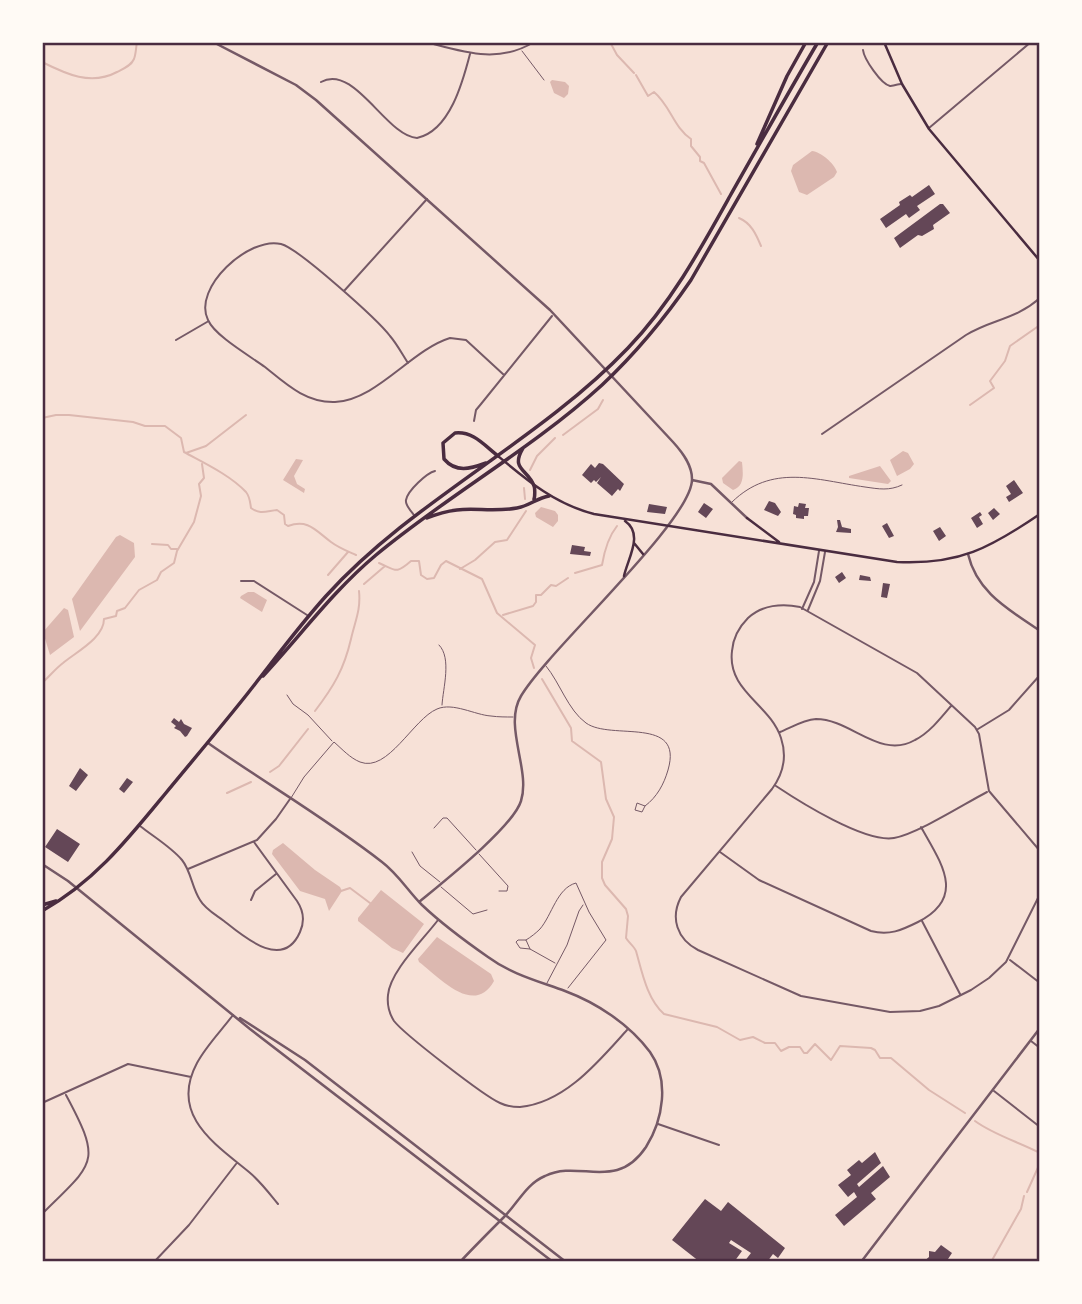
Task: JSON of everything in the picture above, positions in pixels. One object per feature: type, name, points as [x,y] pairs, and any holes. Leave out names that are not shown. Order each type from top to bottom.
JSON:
[{"type":"highway","points":[[751,159],[787,76],[806,42]]},
{"type":"highway","points":[[42,912],[77,889],[110,860],[208,743],[308,615],[367,555],[415,516],[565,406],[596,380],[644,330],[678,286],[818,42]]},
{"type":"highway","points":[[250,691],[339,589],[374,556],[528,443],[601,386],[629,359],[673,306],[708,253],[828,42]]},
{"type":"highway","points":[[491,461],[468,469],[452,466],[444,459],[443,443],[450,435],[465,433],[475,437],[498,456]]},
{"type":"highway","points":[[528,443],[518,460],[519,467],[534,486],[534,499]]},
{"type":"highway","points":[[419,522],[452,509],[516,508],[534,499],[548,496]]},
{"type":"highway","points":[[42,905],[62,900]]},
{"type":"main road","points":[[884,42],[902,83],[929,129],[1040,261]]},
{"type":"main road","points":[[498,456],[548,496],[581,511],[825,551],[911,562],[932,562],[968,554],[995,544],[1040,514]]},
{"type":"main road","points":[[747,517],[782,544]]},
{"type":"main road","points":[[619,519],[631,526],[635,532],[624,576]]},
{"type":"main road","points":[[634,543],[643,554]]},
{"type":"street","points":[[213,42],[309,94],[554,314],[681,451],[688,463],[692,480],[689,495],[668,526],[522,694],[515,717],[523,786],[521,801],[514,813],[477,852],[419,902]]},
{"type":"street","points":[[426,42],[470,54],[498,56],[534,42]]},
{"type":"street","points":[[929,129],[1031,42]]},
{"type":"street","points":[[863,50],[865,60],[886,84],[892,86],[902,83]]},
{"type":"street","points":[[321,82],[332,79],[351,86],[402,134],[417,138],[431,131],[454,103],[470,54]]},
{"type":"street","points":[[343,292],[427,199]]},
{"type":"street","points":[[408,363],[384,329],[294,249],[274,243],[260,244],[240,255],[208,290],[205,309],[208,322],[297,392],[323,401],[341,401],[354,397],[445,340],[455,337],[466,340],[505,375]]},
{"type":"street","points":[[822,433],[965,335],[1019,314],[1040,298]]},
{"type":"street","points":[[474,421],[476,410],[554,314]]},
{"type":"street","points":[[176,340],[208,322]]},
{"type":"street","points":[[415,516],[407,505],[407,498],[427,473],[435,471]]},
{"type":"street","points":[[692,480],[710,484],[747,517]]},
{"type":"street","points":[[802,609],[814,582],[819,550]]},
{"type":"street","points":[[807,611],[818,588],[825,551]]},
{"type":"street","points":[[968,554],[974,573],[985,590],[1040,631]]},
{"type":"street","points":[[241,581],[254,582],[308,615]]},
{"type":"street","points":[[1040,851],[989,791],[977,730],[917,673],[802,609],[783,605],[758,611],[741,626],[732,648],[732,664],[737,682],[779,733],[784,756],[782,769],[775,785],[681,897],[677,907],[677,928],[682,938],[692,946],[794,994],[878,1011],[907,1013],[934,1008],[983,983],[1009,959],[1040,894]]},
{"type":"street","points":[[977,730],[1009,710],[1040,675]]},
{"type":"street","points":[[779,733],[803,722],[821,720],[832,722],[878,743],[904,745],[922,736],[952,705]]},
{"type":"street","points":[[208,743],[381,861],[439,920],[505,968],[592,1003],[628,1029],[650,1053],[660,1072],[662,1101],[657,1124],[643,1152],[628,1164],[608,1172],[568,1171],[548,1174],[531,1185],[460,1262]]},
{"type":"street","points":[[775,785],[809,808],[872,836],[895,838],[989,791]]},
{"type":"street","points":[[187,869],[254,842],[267,831],[290,799]]},
{"type":"street","points":[[139,825],[181,858],[203,904],[253,943],[267,950],[278,949],[297,937],[302,924],[300,905],[254,842]]},
{"type":"street","points":[[719,852],[759,880],[871,931],[895,932],[922,920],[940,907],[947,886],[943,869],[921,827]]},
{"type":"street","points":[[42,864],[553,1262]]},
{"type":"street","points":[[251,900],[255,891],[277,873]]},
{"type":"street","points":[[439,920],[392,980],[388,995],[390,1013],[402,1029],[495,1101],[514,1107],[525,1106],[566,1089],[602,1059],[628,1029]]},
{"type":"street","points":[[922,920],[961,996]]},
{"type":"street","points":[[1009,959],[1040,983]]},
{"type":"street","points":[[235,1016],[198,1061],[191,1078],[190,1102],[196,1122],[208,1139],[250,1173],[278,1204]]},
{"type":"street","points":[[235,1016],[305,1060],[566,1262]]},
{"type":"street","points":[[861,1262],[1040,1028]]},
{"type":"street","points":[[1031,1041],[1040,1048]]},
{"type":"street","points":[[42,1103],[128,1064],[191,1078]]},
{"type":"street","points":[[992,1090],[1040,1127]]},
{"type":"street","points":[[42,1214],[77,1180],[89,1160],[88,1140],[66,1094]]},
{"type":"street","points":[[657,1124],[719,1145]]},
{"type":"street","points":[[154,1262],[189,1226],[237,1163]]},
{"type":"lane","points":[[521,49],[544,79]]},
{"type":"lane","points":[[731,503],[756,484],[778,477],[887,490],[902,485]]},
{"type":"lane","points":[[439,645],[444,650],[446,660],[442,707]]},
{"type":"lane","points":[[546,666],[588,724],[604,730],[649,732],[666,744],[671,758],[666,778],[645,806]]},
{"type":"lane","points":[[287,695],[293,704],[308,715],[334,742],[363,763],[377,762],[431,712],[442,707],[490,716],[515,717]]},
{"type":"lane","points":[[290,799],[304,777],[334,742]]},
{"type":"lane","points":[[434,828],[443,818],[447,818],[508,886],[507,891],[499,891]]},
{"type":"lane","points":[[412,852],[420,866],[473,914],[487,910]]},
{"type":"lane","points":[[530,949],[524,950],[516,944],[518,940],[526,940],[540,929],[560,897],[575,883],[606,940],[566,991]]},
{"type":"lane","points":[[546,985],[585,903]]},
{"type":"lane","points":[[526,940],[530,949],[557,964]]},
{"type":"shaded area","points":[[550,82],[565,82],[569,86],[568,94],[564,98],[554,93]]},
{"type":"shaded area","points":[[812,151],[827,158],[837,172],[834,177],[807,195],[799,192],[791,171],[793,165]]},
{"type":"shaded area","points":[[903,451],[908,453],[914,464],[897,476],[890,460]]},
{"type":"shaded area","points":[[296,459],[303,460],[294,476],[297,484],[305,489],[304,493],[283,480]]},
{"type":"shaded area","points":[[739,461],[742,462],[742,479],[740,485],[733,490],[723,483],[722,478]]},
{"type":"shaded area","points":[[880,466],[891,481],[888,484],[849,478],[849,476]]},
{"type":"shaded area","points":[[541,507],[555,511],[558,515],[558,521],[553,527],[536,517],[535,513]]},
{"type":"shaded area","points":[[120,535],[134,543],[135,557],[80,631],[72,599]]},
{"type":"shaded area","points":[[248,592],[254,592],[267,600],[262,612],[240,598]]},
{"type":"shaded area","points":[[64,608],[68,610],[74,637],[50,655],[43,632]]},
{"type":"shaded area","points":[[283,843],[340,887],[342,891],[329,911],[325,899],[300,891],[272,854],[273,850]]},
{"type":"shaded area","points":[[381,890],[424,924],[403,953],[392,948],[358,921]]},
{"type":"shaded area","points":[[437,937],[491,974],[494,981],[486,991],[467,995],[456,991],[419,962],[418,959]]},
{"type":"building","points":[[929,185],[935,194],[917,206],[920,210],[909,218],[906,214],[886,228],[880,219],[900,205],[899,202]]},
{"type":"building","points":[[940,204],[950,213],[933,225],[934,229],[922,236],[918,235],[900,248],[894,238]]},
{"type":"building","points":[[599,463],[624,484],[620,491],[618,489],[612,496],[597,483],[601,477],[591,483],[582,475],[591,464],[595,468]]},
{"type":"building","points":[[1014,480],[1023,493],[1009,502],[1006,497],[1011,494],[1006,486]]},
{"type":"building","points":[[769,501],[775,503],[781,512],[778,516],[764,510]]},
{"type":"building","points":[[704,503],[713,509],[706,518],[698,512]]},
{"type":"building","points":[[799,503],[806,504],[805,508],[809,508],[808,516],[804,516],[804,519],[796,518],[793,514],[794,506],[798,507]]},
{"type":"building","points":[[649,504],[667,507],[665,514],[647,512]]},
{"type":"building","points":[[994,508],[1000,514],[993,520],[988,513]]},
{"type":"building","points":[[980,512],[982,515],[979,517],[983,524],[977,528],[971,518]]},
{"type":"building","points":[[837,520],[840,520],[842,527],[851,529],[851,533],[836,532]]},
{"type":"building","points":[[887,523],[894,536],[889,538],[882,526]]},
{"type":"building","points":[[940,527],[946,536],[939,541],[933,531]]},
{"type":"building","points":[[572,545],[585,547],[584,551],[591,552],[590,556],[570,554]]},
{"type":"building","points":[[842,572],[846,578],[839,583],[835,577]]},
{"type":"building","points":[[860,575],[870,577],[871,581],[859,580]]},
{"type":"building","points":[[883,583],[890,584],[887,598],[881,597]]},
{"type":"building","points":[[174,718],[179,722],[181,719],[192,728],[187,736],[174,728],[176,726],[171,722]]},
{"type":"building","points":[[80,768],[88,775],[76,791],[69,786]]},
{"type":"building","points":[[127,778],[133,782],[124,793],[119,789]]},
{"type":"building","points":[[57,829],[80,844],[68,862],[45,847]]},
{"type":"building","points":[[875,1152],[881,1163],[857,1184],[859,1187],[883,1166],[890,1177],[871,1193],[876,1199],[844,1226],[835,1215],[857,1197],[854,1192],[848,1197],[838,1185],[851,1175],[847,1170],[859,1160],[862,1163]]},
{"type":"building","points":[[705,1199],[721,1211],[728,1202],[785,1248],[778,1258],[773,1254],[767,1262],[744,1262],[751,1253],[731,1240],[729,1243],[742,1251],[734,1262],[700,1262],[672,1240]]},
{"type":"building","points":[[941,1245],[952,1253],[946,1262],[923,1262],[929,1257],[929,1251],[935,1252]]},
{"type":"waterway","points":[[42,62],[79,77],[98,78],[131,64],[137,42]]},
{"type":"waterway","points":[[610,42],[617,55],[634,73]]},
{"type":"waterway","points":[[636,75],[648,96],[654,92],[680,129],[691,139],[691,146],[721,194]]},
{"type":"waterway","points":[[739,218],[750,226],[761,246]]},
{"type":"waterway","points":[[970,405],[994,388],[990,381],[1005,361],[1010,346],[1040,325]]},
{"type":"waterway","points":[[563,435],[598,409],[603,400]]},
{"type":"waterway","points":[[42,418],[69,415],[133,422],[145,426],[165,426],[181,438],[184,452],[240,486],[246,492],[251,508],[261,512],[277,510],[284,515],[285,524],[288,526],[301,524],[311,527],[334,544],[356,555]]},
{"type":"waterway","points":[[186,453],[206,446],[246,415]]},
{"type":"waterway","points":[[530,470],[537,456],[555,438]]},
{"type":"waterway","points":[[42,683],[94,638],[103,626],[104,619],[116,616],[117,611],[125,608],[139,590],[157,580],[161,572],[174,563],[177,551],[194,522],[201,496],[199,484],[204,478],[202,464]]},
{"type":"waterway","points":[[524,488],[525,499]]},
{"type":"waterway","points":[[460,569],[495,542],[507,540],[526,511]]},
{"type":"waterway","points":[[575,573],[602,565],[607,545],[617,526]]},
{"type":"waterway","points":[[152,544],[168,545],[171,549],[177,549]]},
{"type":"waterway","points":[[328,575],[348,552]]},
{"type":"waterway","points":[[379,563],[395,570],[411,561],[419,561],[421,575],[427,579],[434,578],[446,561],[482,579],[497,613],[535,645],[531,658],[534,668]]},
{"type":"waterway","points":[[364,584],[385,566]]},
{"type":"waterway","points":[[503,615],[533,606],[536,595],[541,595],[551,585],[556,586],[568,578]]},
{"type":"waterway","points":[[315,711],[342,668],[358,610],[359,591]]},
{"type":"waterway","points":[[542,679],[571,728],[572,741],[601,762],[606,799],[614,817],[612,839],[602,862],[602,878],[626,909],[626,938],[636,951],[649,993],[658,1008],[664,1014],[717,1027],[740,1040],[753,1037],[765,1043],[775,1043],[781,1051],[789,1047],[800,1047],[807,1053],[815,1044],[831,1060],[840,1046],[871,1048],[880,1058],[891,1058],[929,1090],[965,1113]]},
{"type":"waterway","points":[[270,772],[279,766],[308,729]]},
{"type":"waterway","points":[[227,793],[251,782]]},
{"type":"waterway","points":[[341,891],[350,888],[370,903]]},
{"type":"waterway","points":[[975,1121],[1040,1153]]},
{"type":"waterway","points":[[1027,1192],[1040,1163]]},
{"type":"waterway","points":[[991,1262],[1021,1209],[1024,1196]]}]
